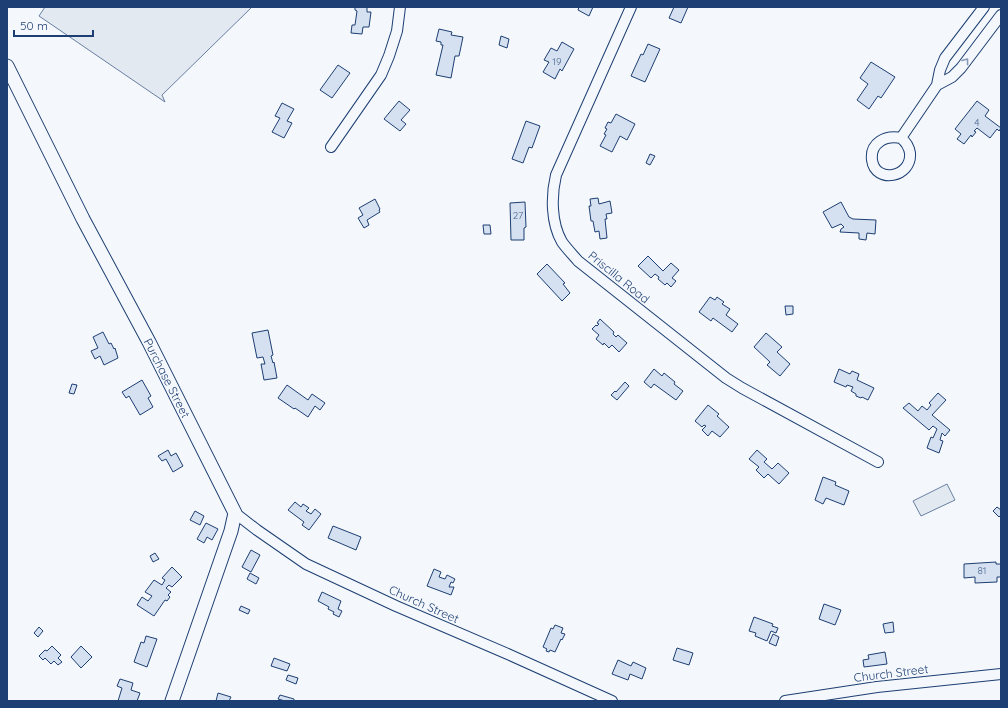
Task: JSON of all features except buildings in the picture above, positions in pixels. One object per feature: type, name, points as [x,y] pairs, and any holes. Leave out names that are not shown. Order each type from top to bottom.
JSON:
[{"type":"street","points":[[331,147],[381,75],[390,56],[397,31],[400,7]]},
{"type":"street","name":"Priscilla Road","points":[[630,7],[556,175],[553,186],[553,206],[556,224],[562,241],[578,261],[726,378],[878,462]]},
{"type":"street","points":[[901,138],[936,85],[945,58],[984,7]]},
{"type":"street","points":[[936,85],[952,77],[961,68],[1001,15]]},
{"type":"street","name":"Purchase Street","points":[[7,66],[83,219],[149,342],[235,513]]},
{"type":"street","points":[[172,701],[231,531],[235,513]]},
{"type":"street","name":"Church Street","points":[[235,513],[306,564],[396,606],[612,701]]},
{"type":"street","name":"Church Street","points":[[785,701],[885,686],[1001,674]]},
{"type":"shaded area","points":[[45,7],[252,7],[162,95],[165,102],[39,16]]},
{"type":"shaded area","points":[[947,484],[955,500],[921,516],[913,501]]}]
